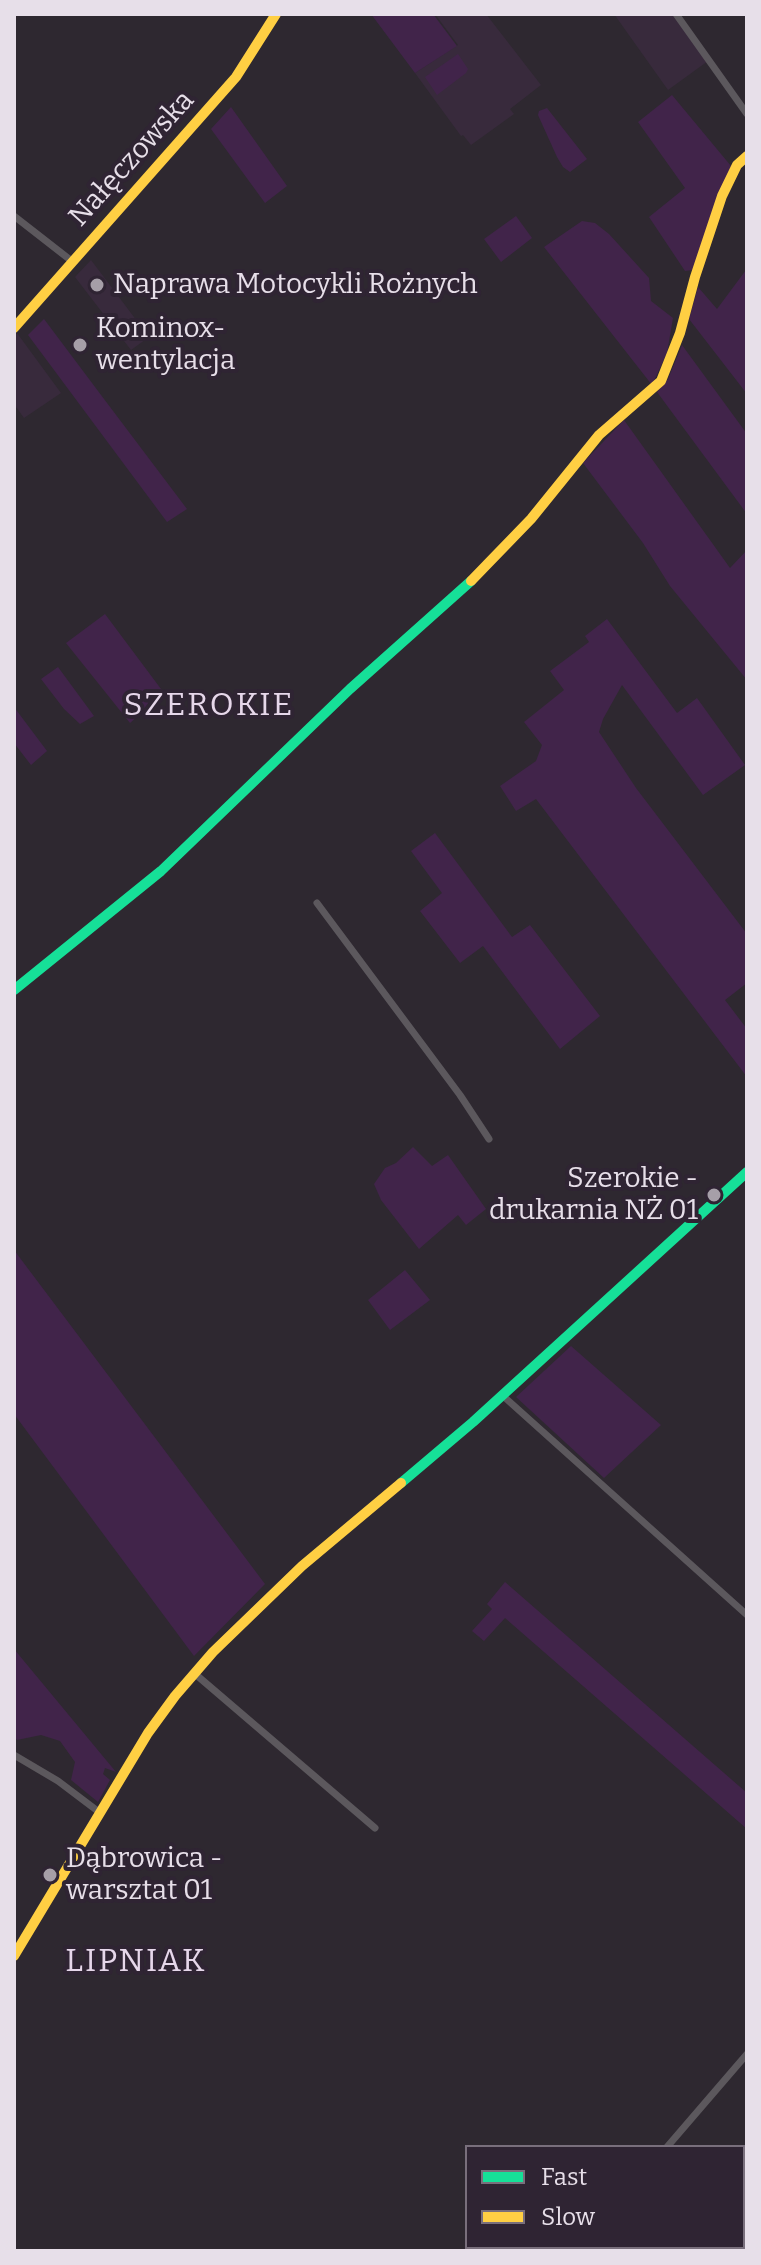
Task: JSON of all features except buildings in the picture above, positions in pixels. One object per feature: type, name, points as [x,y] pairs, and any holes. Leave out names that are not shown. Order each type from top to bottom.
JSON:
[{"type":"street","name":"Nałęczowska","points":[[14,328],[236,77],[276,14]]},
{"type":"street","points":[[676,14],[747,114]]},
{"type":"street","points":[[14,990],[164,868],[350,689],[471,581],[531,519],[599,435],[661,381],[680,333],[722,196],[737,165],[747,156]]},
{"type":"street","points":[[14,216],[73,262]]},
{"type":"street","points":[[317,903],[460,1095],[489,1139]]},
{"type":"street","points":[[14,1956],[152,1726],[194,1673],[281,1586],[502,1395],[747,1172]]},
{"type":"street","points":[[502,1395],[747,1615]]},
{"type":"street","points":[[194,1673],[375,1828]]},
{"type":"street","points":[[14,1755],[58,1781],[99,1812]]},
{"type":"street","points":[[669,2145],[747,2054]]},
{"type":"shaded area","points":[[371,14],[433,14],[457,46],[415,73]]},
{"type":"shaded area","points":[[435,14],[486,14],[541,85],[510,109],[514,114],[471,145],[415,73],[458,45]]},
{"type":"shaded area","points":[[614,14],[673,14],[708,61],[668,90]]},
{"type":"shaded area","points":[[458,54],[468,69],[466,73],[437,95],[425,77]]},
{"type":"shaded area","points":[[672,95],[731,166],[693,270],[685,271],[649,217],[685,188],[638,122]]},
{"type":"shaded area","points":[[231,107],[287,186],[265,203],[211,129]]},
{"type":"shaded area","points":[[547,108],[587,159],[570,172],[557,157],[538,115],[539,111]]},
{"type":"shaded area","points":[[516,216],[532,238],[501,262],[484,239]]},
{"type":"shaded area","points":[[582,221],[595,223],[609,234],[649,278],[651,301],[673,318],[667,353],[652,385],[544,247]]},
{"type":"shaded area","points":[[91,260],[149,337],[131,350],[75,277]]},
{"type":"shaded area","points":[[746,270],[747,394],[689,319],[698,287],[717,309]]},
{"type":"shaded area","points":[[44,319],[187,509],[167,522],[28,335]]},
{"type":"shaded area","points":[[17,333],[61,393],[24,418],[14,404],[14,337]]},
{"type":"shaded area","points":[[682,345],[747,434],[747,514],[657,392],[668,379]]},
{"type":"shaded area","points":[[624,420],[730,568],[747,550],[747,680],[670,586],[643,543],[583,463]]},
{"type":"shaded area","points":[[105,614],[164,693],[130,723],[66,643]]},
{"type":"shaded area","points":[[607,619],[677,713],[697,698],[745,765],[703,795],[622,685],[599,732],[636,788],[747,934],[747,983],[725,1000],[747,1029],[747,1077],[536,799],[516,811],[500,786],[536,761],[542,745],[524,722],[564,690],[550,671],[589,642],[585,636]]},
{"type":"shaded area","points":[[58,667],[94,716],[80,724],[41,679]]},
{"type":"shaded area","points":[[14,707],[47,751],[31,765],[14,743]]},
{"type":"shaded area","points":[[435,833],[512,937],[530,925],[600,1016],[560,1049],[483,946],[460,963],[420,911],[442,893],[411,851]]},
{"type":"shaded area","points":[[413,1147],[432,1166],[448,1155],[486,1209],[466,1225],[458,1215],[419,1249],[381,1200],[374,1184],[385,1168],[396,1163]]},
{"type":"shaded area","points":[[14,1250],[265,1584],[194,1656],[14,1414]]},
{"type":"shaded area","points":[[405,1270],[430,1300],[390,1330],[368,1300]]},
{"type":"shaded area","points":[[571,1346],[661,1425],[604,1478],[516,1397]]},
{"type":"shaded area","points":[[505,1582],[747,1793],[747,1829],[505,1618],[484,1641],[472,1631],[492,1609],[487,1604]]},
{"type":"shaded area","points":[[14,1649],[116,1772],[105,1768],[103,1774],[110,1780],[98,1802],[71,1780],[75,1762],[60,1741],[41,1735],[17,1740],[14,1736]]},
{"type":"traffic: fast","points":[[14,990],[161,871],[350,689],[471,581]]},
{"type":"traffic: fast","points":[[401,1483],[473,1422],[747,1172]]},
{"type":"traffic: slow","points":[[14,328],[236,77],[276,14]]},
{"type":"traffic: slow","points":[[471,581],[531,519],[599,435],[661,381],[680,333],[722,196],[737,165],[747,156]]},
{"type":"traffic: slow","points":[[14,1956],[148,1733],[175,1696],[213,1652],[302,1566],[401,1483]]},
{"type":"place","name":"Naprawa Motocykli Rożnych","points":[[97,285]]},
{"type":"place","name":"Kominox- wentylacja","points":[[80,345]]},
{"type":"place","name":"Szerokie - drukarnia NŻ 01","points":[[714,1195]]},
{"type":"place","name":"Dąbrowica - warsztat 01","points":[[50,1875]]},
{"type":"district","name":"SZEROKIE","points":[[209,706]]},
{"type":"district","name":"LIPNIAK","points":[[136,1962]]}]
